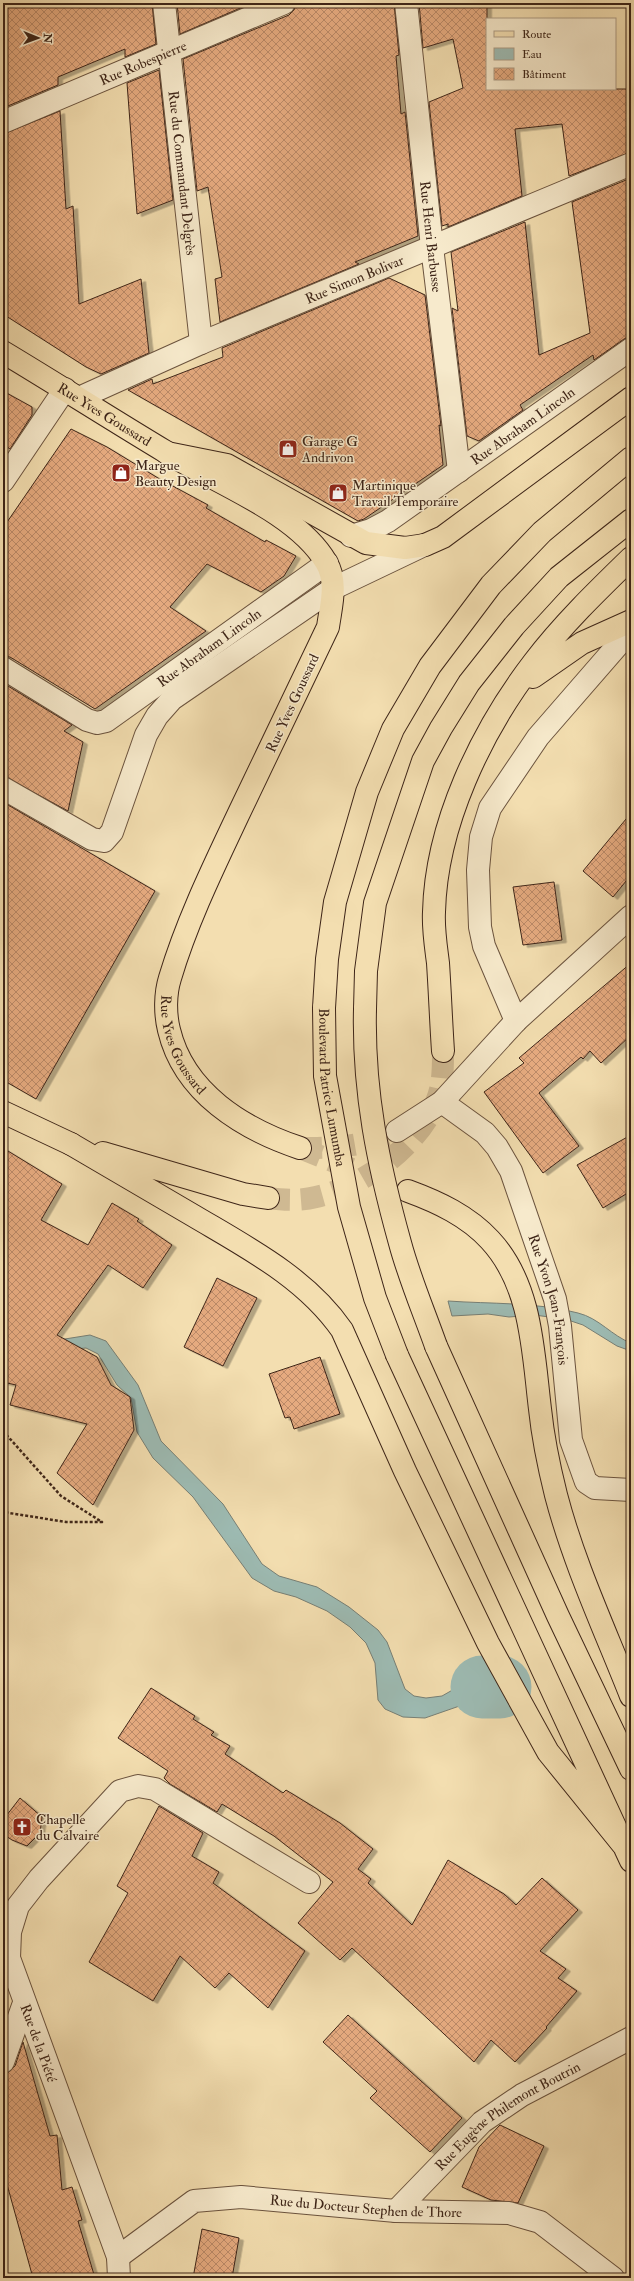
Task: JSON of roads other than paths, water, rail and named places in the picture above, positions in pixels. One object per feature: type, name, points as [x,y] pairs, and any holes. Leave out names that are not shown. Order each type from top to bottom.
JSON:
[{"type":"main road","name":"Rue Yves Goussard","points":[[3,352],[167,453],[220,481],[295,526],[311,541],[327,563],[334,588],[328,627],[195,911],[169,978],[166,994],[168,1030],[176,1051],[200,1088],[215,1104],[235,1119],[277,1140],[300,1148]]},
{"type":"main road","points":[[167,453],[227,465],[351,536],[378,546],[405,548],[425,544],[443,537],[631,398]]},
{"type":"main road","name":"Boulevard Patrice Lumumba","points":[[628,1854],[397,1355],[375,1298],[349,1207],[325,1076],[324,1008],[327,960],[335,902],[367,792],[393,729],[430,666],[491,585],[542,532],[631,458]]},
{"type":"main road","points":[[631,520],[559,577],[514,626],[469,683],[441,728],[423,761],[375,903],[366,971],[365,1009],[366,1085],[377,1152],[400,1244],[436,1346],[558,1616],[631,1769]]},
{"type":"main road","points":[[443,1051],[433,913],[438,869],[448,827],[461,790],[495,722],[533,663],[561,630],[631,558]]},
{"type":"main road","points":[[511,696],[550,664],[582,643],[631,620]]},
{"type":"main road","points":[[3,1112],[71,1144],[228,1236],[282,1271],[309,1292],[333,1316],[342,1330],[405,1470],[492,1650],[548,1752],[628,1854]]},
{"type":"main road","points":[[71,1144],[236,1192],[268,1198]]},
{"type":"main road","points":[[408,1192],[430,1199],[457,1213],[491,1241],[510,1268],[523,1298],[531,1335],[546,1448],[559,1506],[575,1554],[631,1696]]},
{"type":"street","name":"Rue du Commandant Delgrès","points":[[164,3],[201,343]]},
{"type":"street","name":"Rue Robespierre","points":[[3,122],[284,3]]},
{"type":"street","name":"Rue Henri Barbusse","points":[[406,3],[432,247],[459,471]]},
{"type":"street","name":"Rue Simon Bolivar","points":[[72,394],[201,343],[631,164]]},
{"type":"street","name":"Rue Abraham Lincoln","points":[[351,536],[371,530],[388,521],[631,349]]},
{"type":"street","points":[[3,481],[72,394]]},
{"type":"street","points":[[3,788],[92,839],[104,841],[112,832],[146,735],[157,716],[172,699],[334,588],[425,544]]},
{"type":"street","name":"Rue Abraham Lincoln","points":[[3,668],[87,720],[98,723],[106,721],[327,563]]},
{"type":"street","points":[[516,1021],[484,946],[480,927],[478,870],[481,837],[490,808],[538,736],[631,630]]},
{"type":"street","points":[[397,1131],[442,1102],[516,1021],[631,916]]},
{"type":"street","name":"Rue Yvon Jean-François","points":[[442,1102],[485,1133],[511,1171],[555,1300],[560,1326],[571,1440],[586,1482],[595,1488],[631,1490]]},
{"type":"street","name":"Rue de la Piété","points":[[119,2278],[118,2256],[24,2003],[9,1958],[10,1932],[18,1906],[38,1879],[120,1791],[138,1786],[155,1789],[309,1882]]},
{"type":"street","points":[[3,2062],[24,2003]]},
{"type":"street","name":"Rue Eugène Philemont Boutrin","points":[[396,2211],[482,2122],[522,2095],[631,2038]]},
{"type":"street","name":"Rue du Docteur Stephen de Thore","points":[[118,2256],[194,2202],[241,2197],[396,2211],[509,2213],[540,2222],[613,2278]]},
{"type":"water","points":[[448,1301],[530,1305],[562,1309],[586,1315],[631,1343],[631,1351],[617,1346],[583,1325],[565,1319],[534,1315],[509,1317],[488,1314],[452,1316]]},
{"type":"water","points":[[90,1335],[106,1341],[138,1385],[161,1441],[223,1504],[262,1564],[279,1576],[317,1587],[349,1607],[378,1630],[387,1642],[405,1689],[414,1696],[426,1698],[442,1696],[477,1676],[486,1700],[471,1702],[425,1718],[403,1717],[385,1709],[378,1700],[375,1663],[366,1643],[350,1627],[327,1611],[296,1597],[274,1591],[252,1578],[193,1497],[153,1458],[137,1432],[131,1398],[117,1385],[98,1354],[86,1348],[33,1353],[3,1338],[46,1342]]},
{"type":"waterway","points":[[482,1687],[500,1687]]},
{"type":"tunnel","points":[[268,1198],[298,1200],[334,1192],[370,1174],[387,1162],[416,1134],[427,1119],[436,1102],[443,1070],[443,1051]]},
{"type":"tunnel","points":[[300,1148],[324,1148],[360,1144],[394,1132]]},
{"type":"tunnel","points":[[300,1148],[357,1171]]},
{"type":"place","name":"Garage G Andrivon","points":[[288,449]]},
{"type":"place","name":"Margue Beauty Design","points":[[121,473]]},
{"type":"place","name":"Martinique Travail Temporaire","points":[[338,493]]},
{"type":"place","name":"Chapelle du Calvaire","points":[[22,1827]]}]
